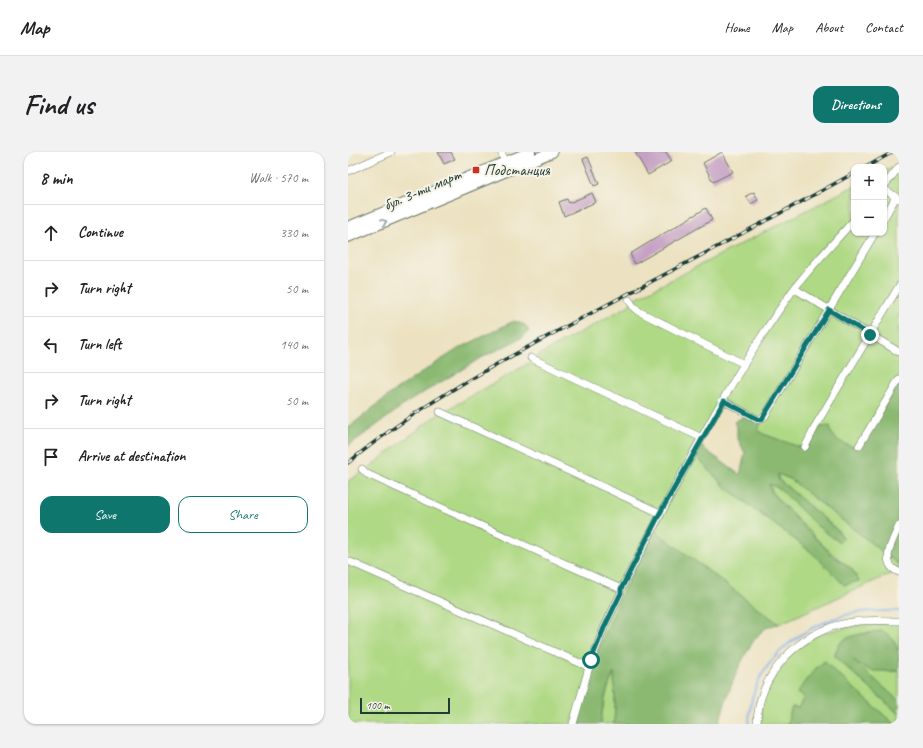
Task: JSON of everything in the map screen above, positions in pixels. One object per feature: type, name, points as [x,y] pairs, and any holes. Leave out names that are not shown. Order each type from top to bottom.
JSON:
[{"type":"main road","name":"бул. 3-ти март","points":[[348,237],[507,166],[530,152]]},
{"type":"main road","name":"бул. 3-ти март","points":[[348,227],[507,166],[552,152]]},
{"type":"street","points":[[348,166],[382,152]]},
{"type":"street","points":[[348,171],[391,152]]},
{"type":"street","points":[[501,152],[507,166]]},
{"type":"street","points":[[887,184],[899,167]]},
{"type":"street","points":[[887,190],[898,198],[887,214]]},
{"type":"street","points":[[573,724],[589,667],[604,628],[621,593],[621,589],[660,513],[744,364],[794,289],[851,223]]},
{"type":"street","points":[[724,401],[760,420],[762,419],[873,236]]},
{"type":"street","points":[[805,447],[817,423],[899,286]]},
{"type":"street","points":[[794,289],[899,352]]},
{"type":"street","points":[[629,300],[640,312],[744,364]]},
{"type":"street","points":[[531,358],[702,438]]},
{"type":"street","points":[[859,446],[899,379]]},
{"type":"street","points":[[440,412],[660,513]]},
{"type":"street","points":[[362,469],[367,474],[621,589]]},
{"type":"street","points":[[899,526],[888,550],[888,563],[892,570],[899,572]]},
{"type":"street","points":[[348,561],[589,667]]},
{"type":"street","points":[[757,724],[758,708],[764,687],[780,663],[801,642],[816,634],[848,622],[899,621]]},
{"type":"green space","points":[[899,165],[899,384],[856,448],[837,441],[830,433],[830,426],[806,449],[802,448],[763,434],[758,430],[761,422],[724,403],[680,475],[571,724],[348,724],[348,481],[366,470],[433,418],[531,362],[539,355],[628,306],[634,299],[851,188],[851,236],[887,236],[887,170]]},
{"type":"green space","points":[[514,321],[525,325],[529,331],[521,338],[481,358],[411,400],[348,446],[348,428],[389,395],[458,349]]},
{"type":"green space","points":[[899,384],[899,565],[790,479],[778,474],[778,479],[836,529],[844,538],[839,542],[816,525],[780,489],[769,484],[773,495],[833,556],[852,569],[859,581],[844,585],[810,551],[725,487],[695,455],[701,444],[703,448],[740,475],[745,453],[737,437],[737,427],[734,422],[747,415],[761,423],[758,430],[763,434],[802,448],[806,449],[819,427],[830,426],[832,435],[835,438],[842,443],[856,448]]},
{"type":"green space","points":[[695,455],[725,487],[810,551],[844,585],[852,569],[828,550],[791,513],[776,496],[769,484],[780,489],[816,525],[839,542],[844,538],[836,529],[778,479],[778,474],[790,479],[899,565],[899,570],[779,624],[654,530]]},
{"type":"green space","points":[[654,530],[779,624],[770,626],[764,630],[755,639],[748,650],[730,688],[719,724],[614,724],[614,673],[605,698],[601,724],[575,724],[590,669],[623,592]]},
{"type":"green space","points":[[873,623],[899,623],[899,650],[883,631],[860,634],[846,639],[840,644],[835,657],[899,714],[899,724],[894,724],[825,661],[817,667],[798,693],[804,698],[798,708],[792,707],[787,724],[760,724],[762,703],[769,685],[784,662],[796,649],[809,639],[827,632]]},
{"type":"green space","points":[[883,631],[892,639],[897,648],[899,671],[871,671],[853,660],[899,701],[899,714],[835,657],[840,643],[846,639],[860,634]]},
{"type":"green space","points":[[850,658],[889,672],[899,671],[899,701]]},
{"type":"green space","points":[[825,661],[894,724],[787,724],[792,707],[798,708],[804,698],[797,693],[817,668]]},
{"type":"green space","points":[[614,672],[614,724],[601,724],[605,698]]},
{"type":"building","points":[[438,152],[451,152],[455,159],[444,164]]},
{"type":"building","points":[[635,152],[666,152],[672,161],[648,175]]},
{"type":"building","points":[[722,152],[733,172],[713,182],[703,163]]},
{"type":"building","points":[[588,157],[599,184],[594,186],[583,159]]},
{"type":"building","points":[[754,192],[758,200],[751,204],[746,196]]},
{"type":"building","points":[[592,193],[596,202],[564,216],[559,202],[567,199],[569,203]]},
{"type":"building","points":[[706,208],[712,220],[635,264],[630,254]]},
{"type":"waterway","points":[[749,724],[751,703],[758,683],[768,666],[781,651],[796,638],[814,627],[853,613],[870,611],[899,611]]},
{"type":"railway","points":[[871,164],[893,152]]},
{"type":"railway","points":[[348,463],[407,419],[500,362],[851,175]]},
{"type":"place","name":"Подстанция","points":[[476,170]]},
{"type":"route","points":[[591,660],[604,628],[621,593],[621,589],[660,513],[724,401],[760,420],[762,419],[829,310],[870,335]]}]
